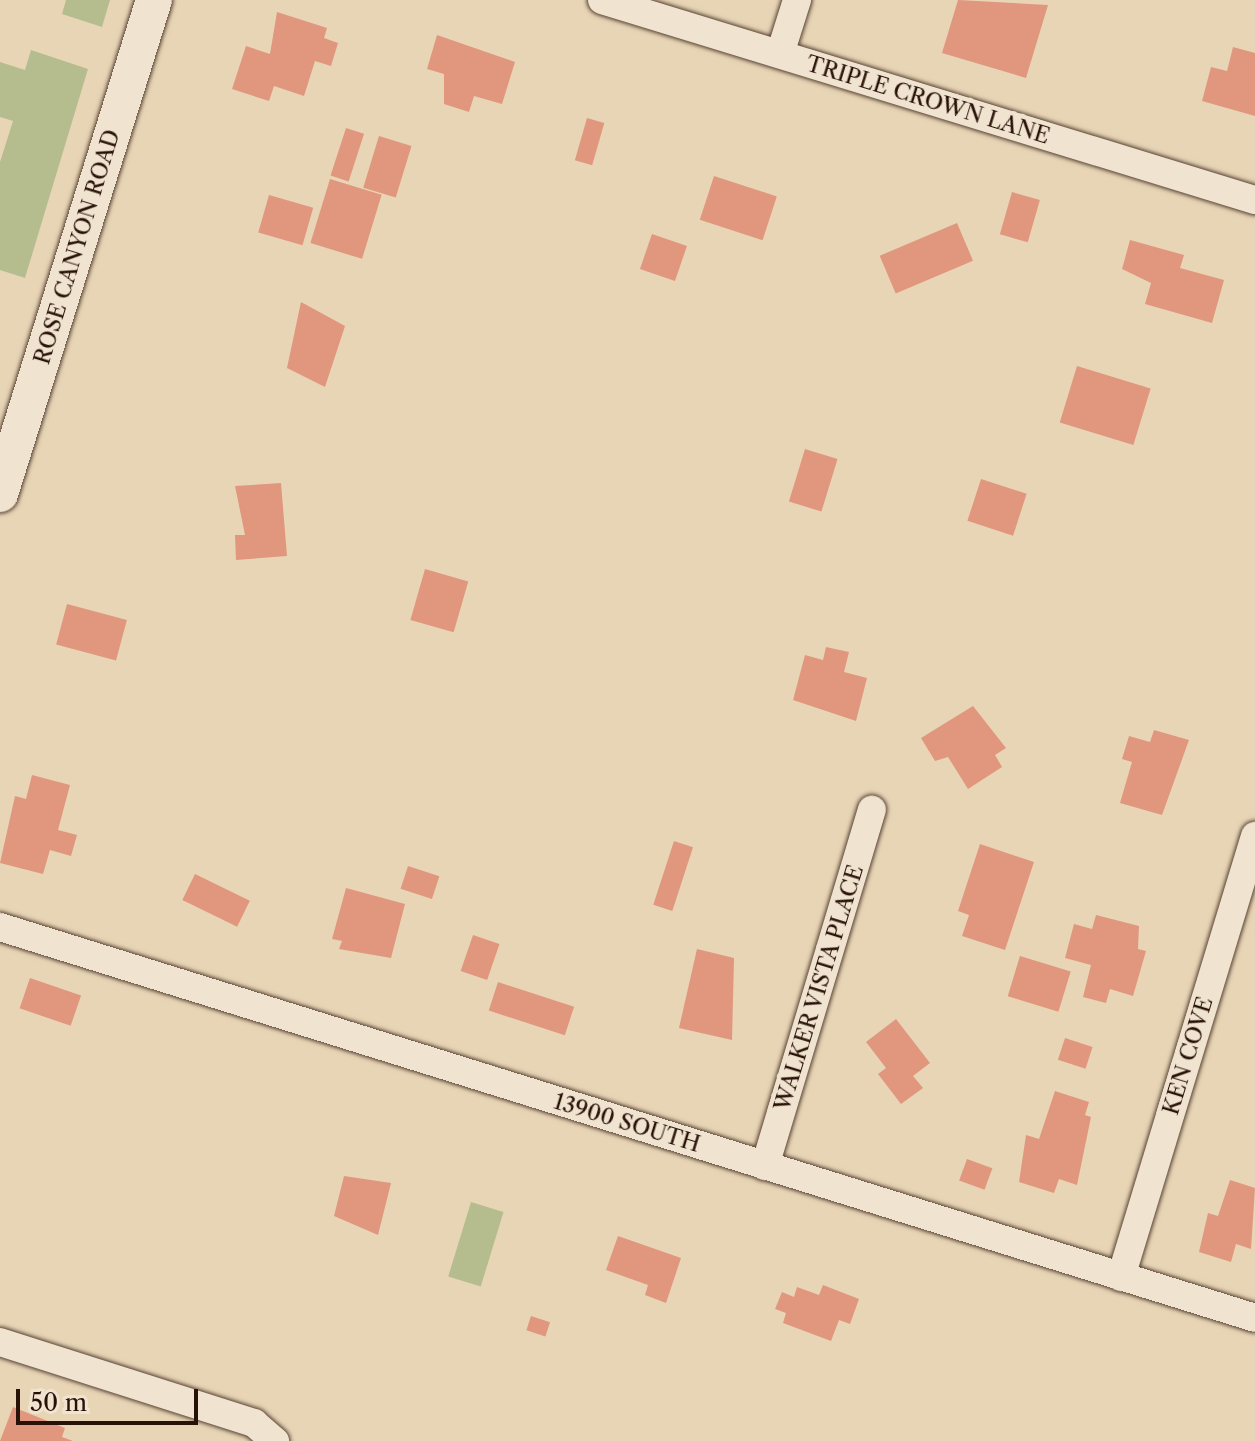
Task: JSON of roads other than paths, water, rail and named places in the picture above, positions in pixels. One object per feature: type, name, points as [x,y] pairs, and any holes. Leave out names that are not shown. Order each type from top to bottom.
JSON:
[{"type":"street","name":"ROSE CANYON ROAD","points":[[0,494],[154,0]]},
{"type":"street","name":"TRIPLE CROWN LANE","points":[[602,0],[1255,200]]},
{"type":"street","points":[[780,54],[797,0]]},
{"type":"street","name":"WALKER VISTA PLACE","points":[[765,1166],[872,810]]},
{"type":"street","name":"KEN COVE","points":[[1121,1277],[1255,836]]},
{"type":"street","name":"13900 SOUTH","points":[[0,927],[1255,1318]]},
{"type":"street","points":[[0,1342],[254,1423],[275,1441]]}]
